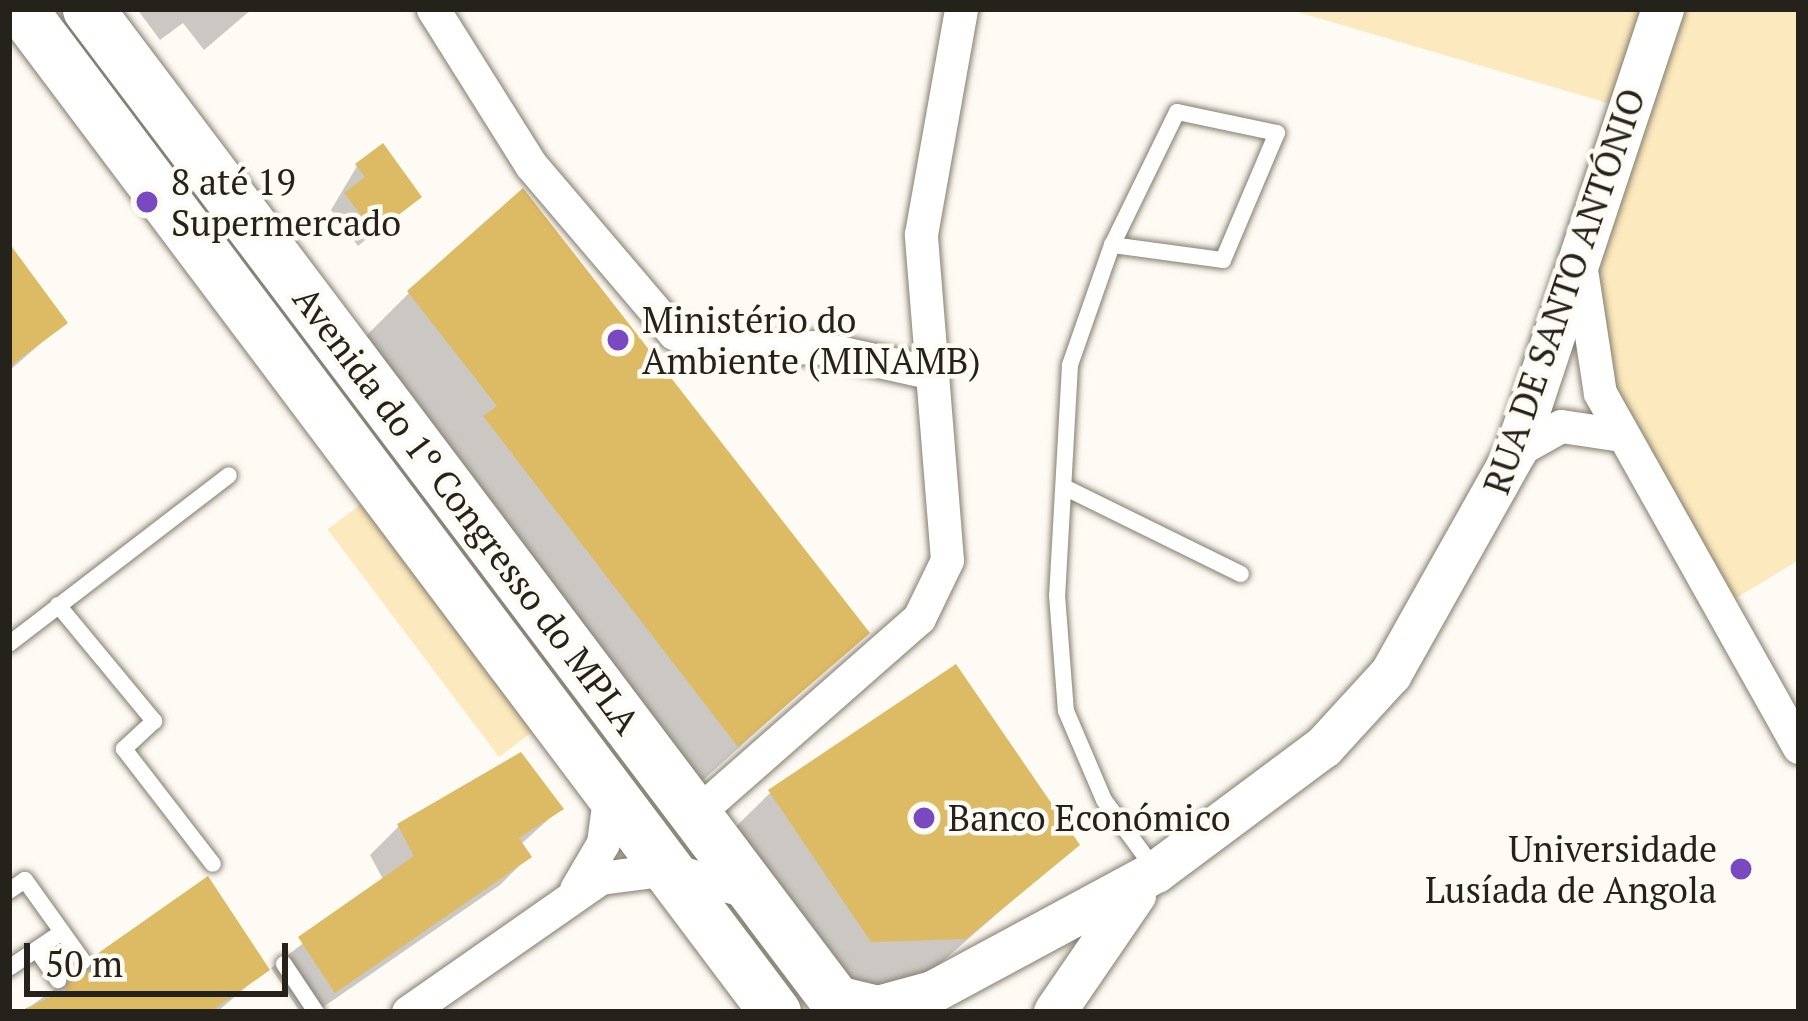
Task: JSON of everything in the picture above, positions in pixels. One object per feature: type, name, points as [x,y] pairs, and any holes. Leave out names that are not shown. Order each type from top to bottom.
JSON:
[{"type":"main road","name":"Avenida do 1º Congresso do MPLA","points":[[21,9],[307,414],[610,791],[775,1012]]},
{"type":"main road","name":"Avenida do 1º Congresso do MPLA","points":[[88,9],[838,1004]]},
{"type":"street","points":[[433,9],[531,165],[674,332],[718,350],[816,347],[932,373]]},
{"type":"street","points":[[697,813],[935,595],[947,527],[921,234],[961,9]]},
{"type":"street","name":"RUA DE SANTO ANTÓNIO","points":[[838,1004],[878,1007],[972,973],[1156,872],[1359,712],[1451,578],[1516,451],[1663,9]]},
{"type":"street","points":[[1583,239],[1584,334],[1621,434],[1799,747]]},
{"type":"street","points":[[1516,451],[1561,426],[1621,434]]},
{"type":"street","points":[[409,1012],[576,889],[603,843],[610,791]]},
{"type":"street","points":[[576,889],[668,869],[758,897]]},
{"type":"street","name":"RUA DE SANTO ANTÓNIO","points":[[1055,1012],[1088,949],[1156,872]]},
{"type":"street","name":"RUA DE SANTO ANTÓNIO","points":[[944,1012],[972,973]]},
{"type":"lane","points":[[1112,245],[1222,260],[1277,134],[1177,112],[1112,245],[1070,365],[1064,487],[1066,711],[1104,800],[1156,872]]},
{"type":"lane","points":[[9,644],[229,475]]},
{"type":"lane","points":[[1064,487],[1241,574]]},
{"type":"lane","points":[[58,605],[154,721],[124,749],[213,864]]},
{"type":"lane","points":[[9,891],[26,880],[83,961]]},
{"type":"lane","points":[[9,968],[62,932]]},
{"type":"lane","points":[[37,950],[58,980]]},
{"type":"lane","points":[[284,964],[316,1012]]},
{"type":"shaded area","points":[[1287,9],[1799,9],[1799,560],[1723,606],[1584,334],[1628,109]]},
{"type":"shaded area","points":[[381,489],[553,717],[499,757],[327,529]]},
{"type":"building","points":[[383,143],[422,197],[375,233],[344,193],[365,177],[355,164]]},
{"type":"building","points":[[523,188],[870,633],[738,747],[483,416],[497,406],[407,291]]},
{"type":"building","points":[[9,243],[68,323],[9,367]]},
{"type":"building","name":"Banco Económico","points":[[956,664],[1080,845],[966,939],[871,942],[768,790]]},
{"type":"building","points":[[521,752],[564,809],[519,838],[532,857],[335,993],[298,937],[414,856],[397,824]]},
{"type":"building","points":[[208,876],[270,970],[210,1012],[18,1012],[66,990],[69,974],[89,972],[94,956]]},
{"type":"place","name":"8 até 19 Supermercado","points":[[147,202]]},
{"type":"place","name":"Ministério do Ambiente (MINAMB)","points":[[618,340]]},
{"type":"place","name":"Banco Económico","points":[[924,818]]},
{"type":"place","name":"Universidade Lusíada de Angola","points":[[1741,869]]}]
